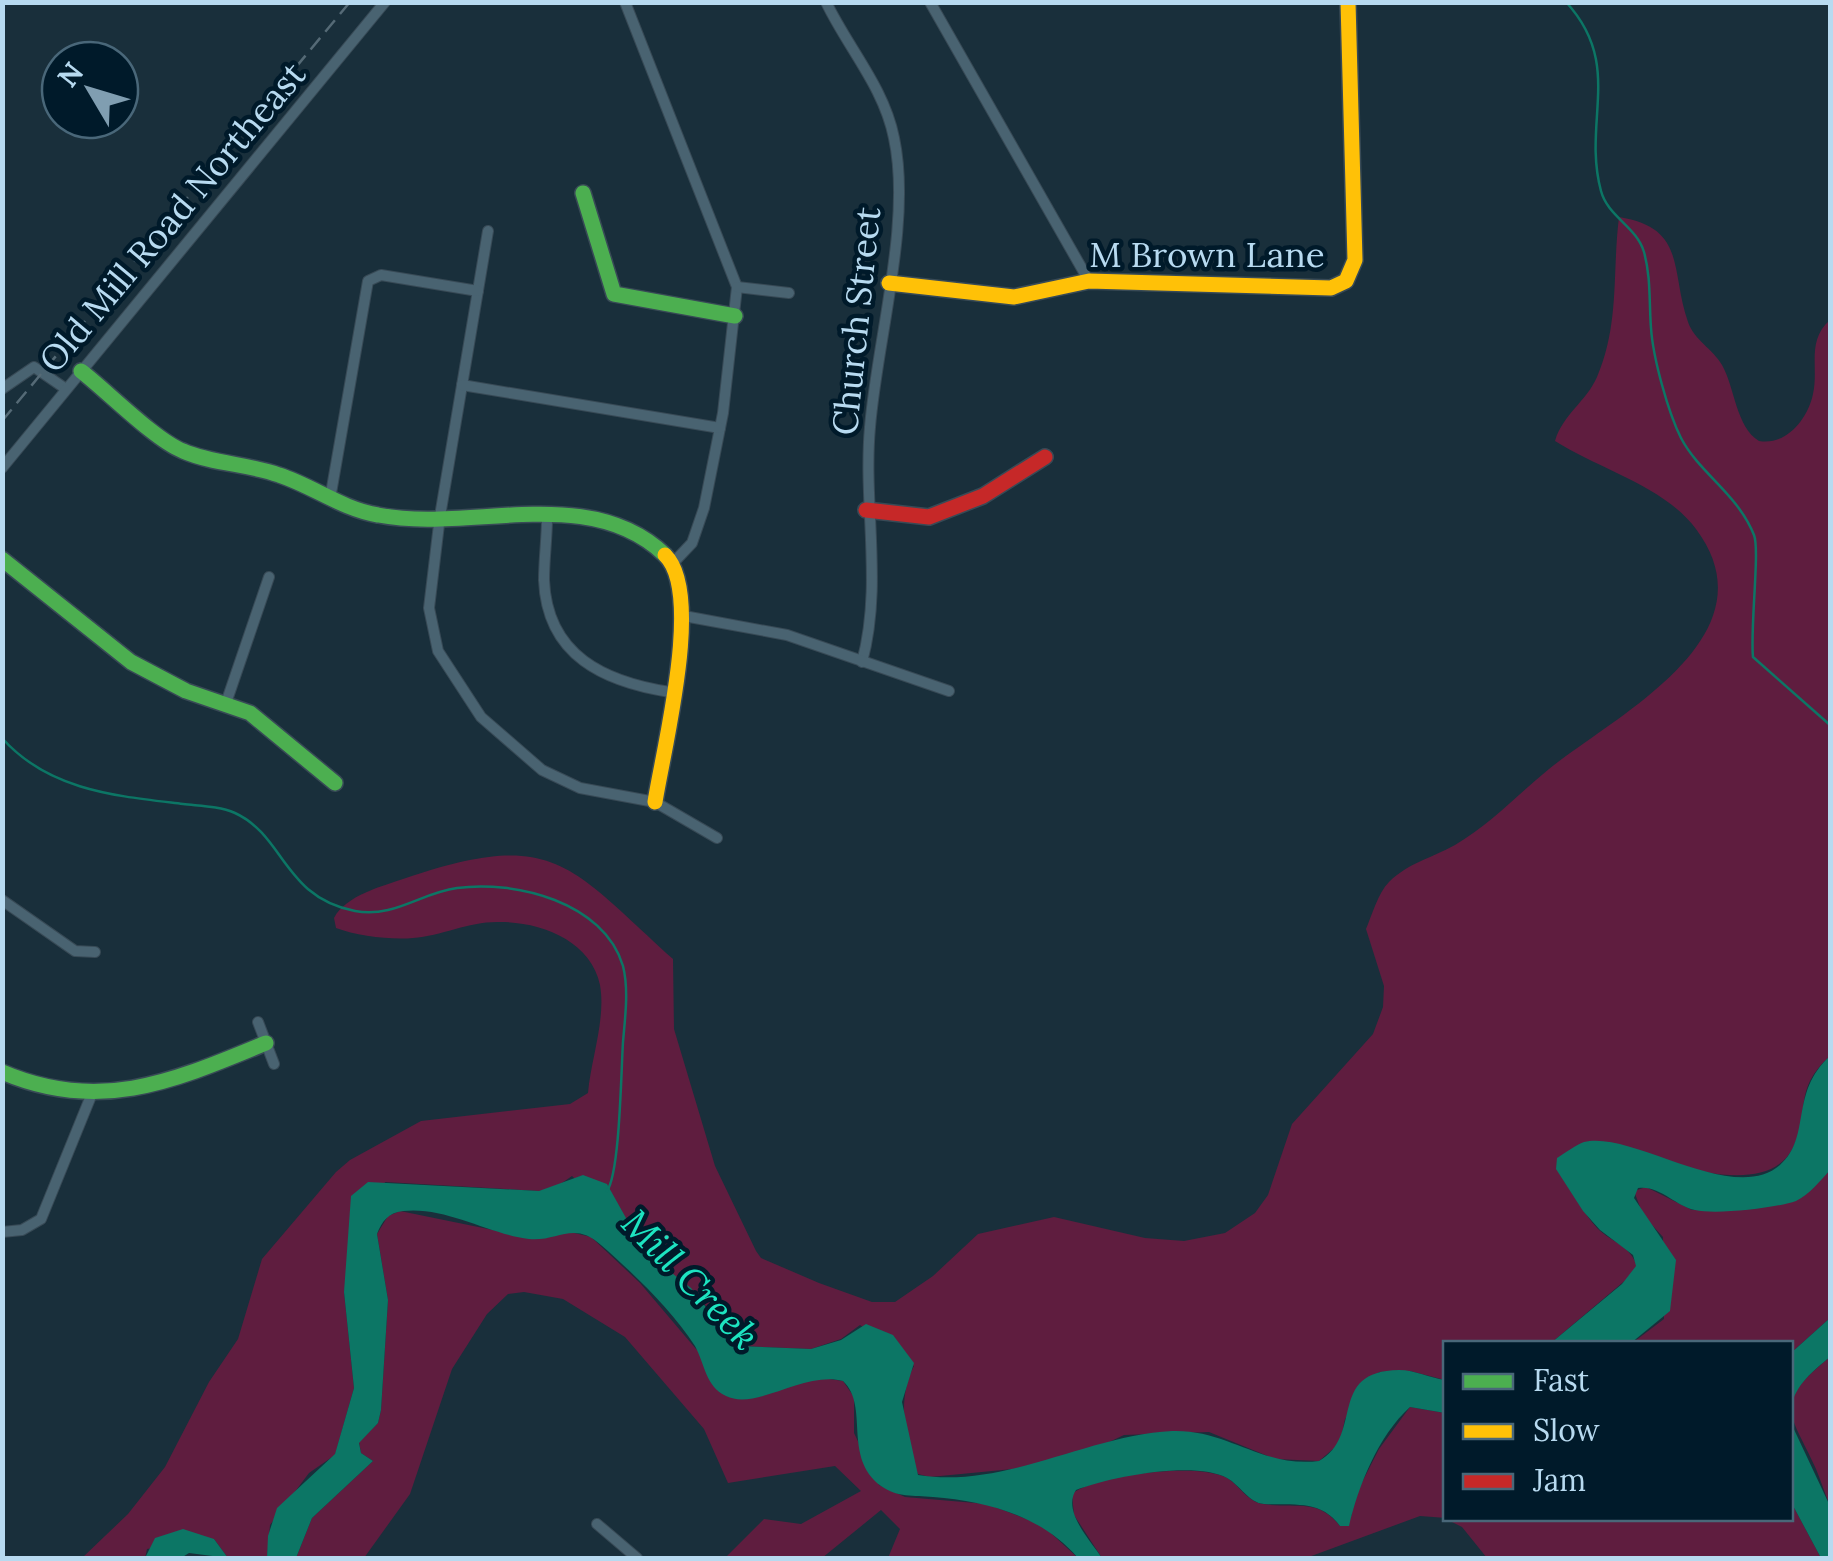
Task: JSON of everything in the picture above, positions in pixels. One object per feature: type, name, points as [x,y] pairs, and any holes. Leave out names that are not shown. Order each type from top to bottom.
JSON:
[{"type":"street","name":"Old Mill Road Northeast","points":[[2,468],[385,2]]},
{"type":"street","points":[[625,2],[737,287],[720,428],[692,543],[673,563]]},
{"type":"street","name":"Church Street","points":[[826,2],[869,73],[894,137],[899,180],[870,426],[866,510],[872,587],[862,662]]},
{"type":"street","points":[[930,2],[1089,282]]},
{"type":"street","name":"M Brown Lane","points":[[889,283],[1014,298],[1089,282],[1331,288],[1346,281],[1354,260],[1348,2]]},
{"type":"street","points":[[583,193],[614,294],[735,316]]},
{"type":"street","points":[[488,231],[440,516],[429,608],[432,630],[447,671],[480,717],[519,754],[558,780],[655,802],[717,838]]},
{"type":"street","points":[[330,499],[368,280],[380,275],[478,291]]},
{"type":"street","points":[[737,287],[789,292]]},
{"type":"street","points":[[2,390],[34,367],[66,389]]},
{"type":"street","points":[[81,371],[181,452],[266,470],[330,499],[395,519],[440,516],[606,522],[650,541],[673,563],[684,616],[655,802]]},
{"type":"street","points":[[462,385],[720,428]]},
{"type":"street","points":[[866,510],[929,517],[983,496],[1044,457]]},
{"type":"street","points":[[547,518],[544,581],[553,618],[573,652],[599,675],[670,692]]},
{"type":"street","points":[[2,559],[143,670],[186,691],[226,703],[271,726],[335,783]]},
{"type":"street","points":[[226,703],[269,577]]},
{"type":"street","points":[[684,616],[750,624],[949,691]]},
{"type":"street","points":[[2,900],[75,951],[95,952]]},
{"type":"street","points":[[258,1022],[274,1064]]},
{"type":"street","points":[[2,1072],[56,1092],[91,1096],[150,1087],[266,1043]]},
{"type":"street","points":[[2,1232],[22,1230],[41,1219],[91,1096]]},
{"type":"street","points":[[597,1524],[637,1558]]},
{"type":"shaded area","points":[[1619,217],[1641,223],[1666,241],[1691,328],[1722,365],[1745,426],[1759,441],[1787,435],[1806,413],[1814,384],[1818,337],[1830,320],[1830,1056],[1811,1080],[1798,1135],[1779,1164],[1760,1173],[1712,1173],[1620,1145],[1562,1173],[1592,1222],[1634,1259],[1637,1266],[1628,1278],[1553,1341],[1443,1341],[1443,1379],[1410,1371],[1379,1372],[1345,1419],[1340,1443],[1319,1461],[1275,1459],[1209,1432],[1124,1435],[1092,1450],[1022,1468],[930,1477],[918,1474],[906,1434],[905,1391],[914,1366],[860,1325],[841,1339],[811,1349],[736,1346],[699,1297],[645,1252],[631,1232],[572,1176],[553,1189],[539,1191],[385,1182],[344,1292],[354,1388],[335,1455],[309,1473],[270,1525],[267,1558],[228,1558],[214,1539],[147,1549],[145,1558],[82,1558],[128,1514],[165,1467],[209,1382],[238,1339],[262,1259],[336,1172],[350,1160],[421,1121],[570,1104],[588,1093],[600,1025],[600,985],[595,969],[575,945],[546,930],[513,923],[486,923],[404,938],[336,928],[334,918],[356,897],[456,863],[495,856],[528,857],[556,864],[608,899],[673,959],[674,1029],[715,1166],[761,1258],[872,1302],[895,1302],[933,1276],[978,1234],[1054,1217],[1145,1238],[1184,1241],[1225,1233],[1255,1213],[1268,1195],[1292,1124],[1373,1034],[1383,1007],[1384,986],[1366,929],[1385,887],[1404,870],[1480,828],[1549,769],[1646,698],[1678,669],[1702,638],[1716,604],[1715,568],[1696,529],[1683,514],[1649,490],[1555,441],[1563,423],[1597,377],[1612,317]]},
{"type":"shaded area","points":[[1830,1056],[1830,1170],[1814,1187],[1787,1204],[1717,1212],[1695,1210],[1653,1190],[1638,1188],[1634,1198],[1676,1260],[1670,1311],[1633,1341],[1553,1341],[1622,1284],[1636,1266],[1633,1255],[1600,1230],[1583,1211],[1556,1169],[1557,1158],[1584,1142],[1604,1141],[1710,1173],[1760,1175],[1780,1165],[1790,1154],[1809,1085]]},
{"type":"shaded area","points":[[1830,1170],[1830,1318],[1793,1351],[1793,1341],[1635,1341],[1664,1319],[1663,1237],[1643,1215],[1634,1191],[1646,1187],[1692,1210],[1731,1210],[1795,1201]]},
{"type":"shaded area","points":[[583,1175],[607,1184],[645,1252],[691,1288],[736,1346],[811,1349],[841,1340],[866,1324],[893,1335],[914,1363],[902,1402],[918,1475],[983,1475],[1109,1442],[1172,1431],[1211,1436],[1280,1459],[1319,1461],[1333,1450],[1341,1436],[1354,1392],[1362,1381],[1376,1373],[1399,1370],[1443,1379],[1443,1413],[1410,1407],[1388,1432],[1371,1463],[1349,1526],[1340,1526],[1315,1508],[1259,1503],[1227,1478],[1213,1473],[1152,1472],[1076,1490],[1072,1507],[1075,1516],[1102,1558],[1078,1558],[1048,1531],[1012,1513],[973,1502],[900,1494],[881,1486],[862,1461],[855,1404],[843,1381],[812,1381],[751,1399],[719,1392],[695,1346],[675,1319],[639,1280],[591,1238],[574,1233],[529,1239],[451,1216],[403,1211],[386,1218],[377,1234],[388,1300],[381,1410],[378,1423],[359,1443],[361,1453],[373,1461],[312,1518],[296,1558],[267,1558],[268,1536],[277,1508],[335,1454],[354,1388],[344,1292],[351,1196],[368,1182],[539,1191]]},
{"type":"shaded area","points":[[400,1211],[537,1239],[566,1231],[591,1237],[640,1283],[696,1349],[760,1396],[816,1377],[843,1381],[854,1397],[854,1433],[879,1485],[905,1497],[987,1504],[1042,1525],[1078,1558],[888,1558],[900,1529],[881,1510],[822,1558],[725,1558],[764,1519],[801,1524],[861,1491],[835,1466],[728,1483],[704,1429],[625,1337],[563,1299],[524,1292],[508,1294],[487,1314],[452,1369],[410,1494],[364,1558],[296,1558],[312,1518],[373,1461],[361,1453],[359,1442],[378,1423],[381,1410],[388,1300],[377,1234],[388,1216]]},
{"type":"shaded area","points":[[1830,1318],[1830,1357],[1801,1385],[1793,1399],[1793,1351]]},
{"type":"shaded area","points":[[1830,1357],[1830,1506],[1793,1421],[1793,1398],[1811,1373]]},
{"type":"shaded area","points":[[1410,1407],[1443,1413],[1443,1518],[1420,1516],[1306,1558],[1102,1558],[1074,1515],[1072,1494],[1084,1487],[1123,1476],[1192,1471],[1225,1477],[1257,1503],[1323,1511],[1340,1526],[1352,1515],[1351,1504],[1379,1449]]},
{"type":"shaded area","points":[[1793,1427],[1830,1506],[1830,1558],[1821,1558],[1793,1506]]},
{"type":"shaded area","points":[[1793,1506],[1821,1558],[1487,1558],[1462,1527],[1450,1521],[1793,1521]]},
{"type":"shaded area","points":[[183,1529],[214,1539],[228,1558],[189,1553],[181,1558],[145,1558],[155,1538]]},
{"type":"waterway","points":[[1566,2],[1583,25],[1593,48],[1598,71],[1596,165],[1601,191],[1644,252],[1652,340],[1671,414],[1689,451],[1738,507],[1754,535],[1753,657],[1830,725]]},
{"type":"waterway","points":[[2,738],[41,770],[85,788],[235,813],[265,836],[299,880],[331,904],[355,911],[383,911],[444,891],[480,886],[530,892],[577,911],[613,944],[626,985],[617,1143],[607,1191]]},
{"type":"railway","points":[[2,421],[350,2]]},
{"type":"traffic: fast","points":[[583,193],[614,294],[735,316]]},
{"type":"traffic: fast","points":[[81,371],[145,426],[183,451],[279,475],[365,512],[414,519],[528,514],[601,520],[635,533],[665,555]]},
{"type":"traffic: fast","points":[[2,559],[131,662],[186,691],[250,713],[335,783]]},
{"type":"traffic: fast","points":[[2,1072],[71,1091],[136,1088],[266,1043]]},
{"type":"traffic: slow","points":[[889,283],[1014,297],[1089,281],[1331,288],[1346,281],[1355,260],[1348,2]]},
{"type":"traffic: slow","points":[[655,802],[681,636],[676,574],[665,555]]},
{"type":"traffic: jam","points":[[866,510],[929,517],[983,496],[1045,457]]},
{"type":"water label","name":"Mill Creek","points":[[691,1279]]}]
